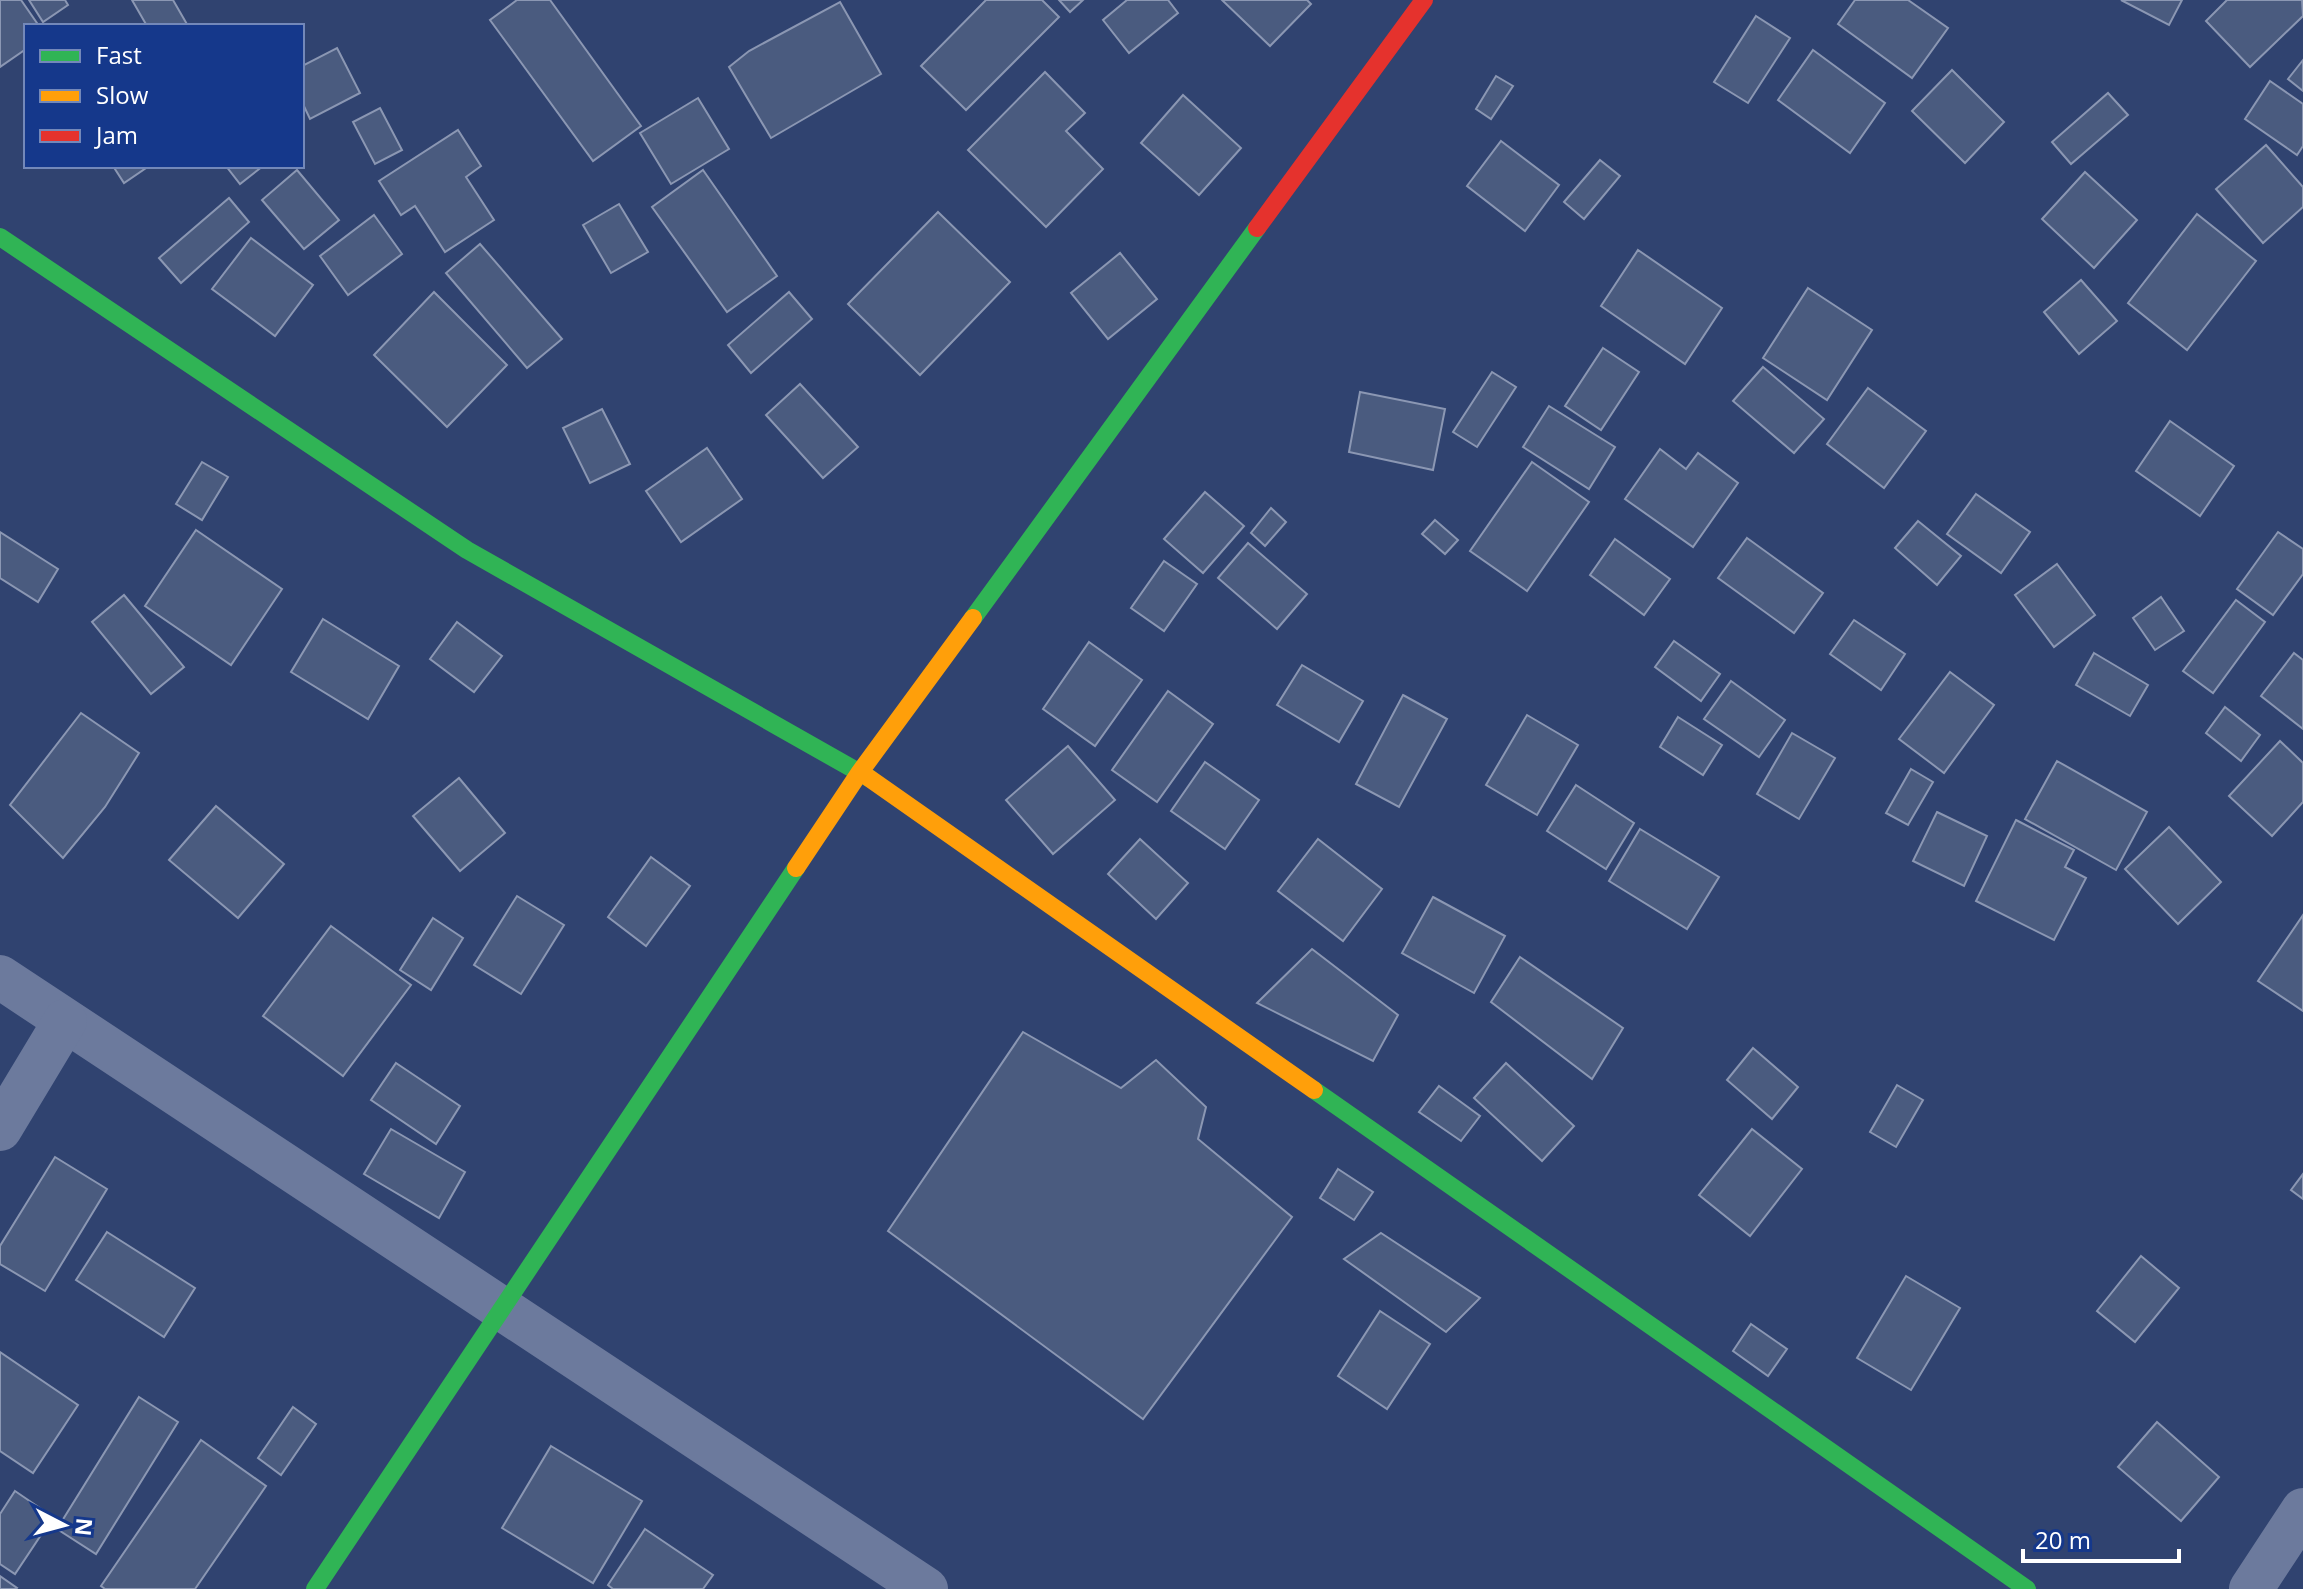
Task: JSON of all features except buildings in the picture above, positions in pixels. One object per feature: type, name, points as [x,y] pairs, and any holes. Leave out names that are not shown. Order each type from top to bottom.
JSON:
[{"type":"street","points":[[315,1589],[860,772],[1424,0]]},
{"type":"street","points":[[0,237],[467,550],[860,772],[2027,1589]]},
{"type":"street","points":[[0,977],[926,1589]]},
{"type":"street","points":[[0,1129],[65,1021]]},
{"type":"street","points":[[2251,1589],[2303,1510]]},
{"type":"traffic: fast","points":[[973,618],[1257,228]]},
{"type":"traffic: fast","points":[[0,237],[467,550],[869,778]]},
{"type":"traffic: fast","points":[[315,1589],[796,868]]},
{"type":"traffic: fast","points":[[1314,1090],[2027,1589]]},
{"type":"traffic: slow","points":[[796,868],[860,772],[973,618]]},
{"type":"traffic: slow","points":[[869,778],[1314,1090]]},
{"type":"traffic: jam","points":[[1257,228],[1424,0]]}]
